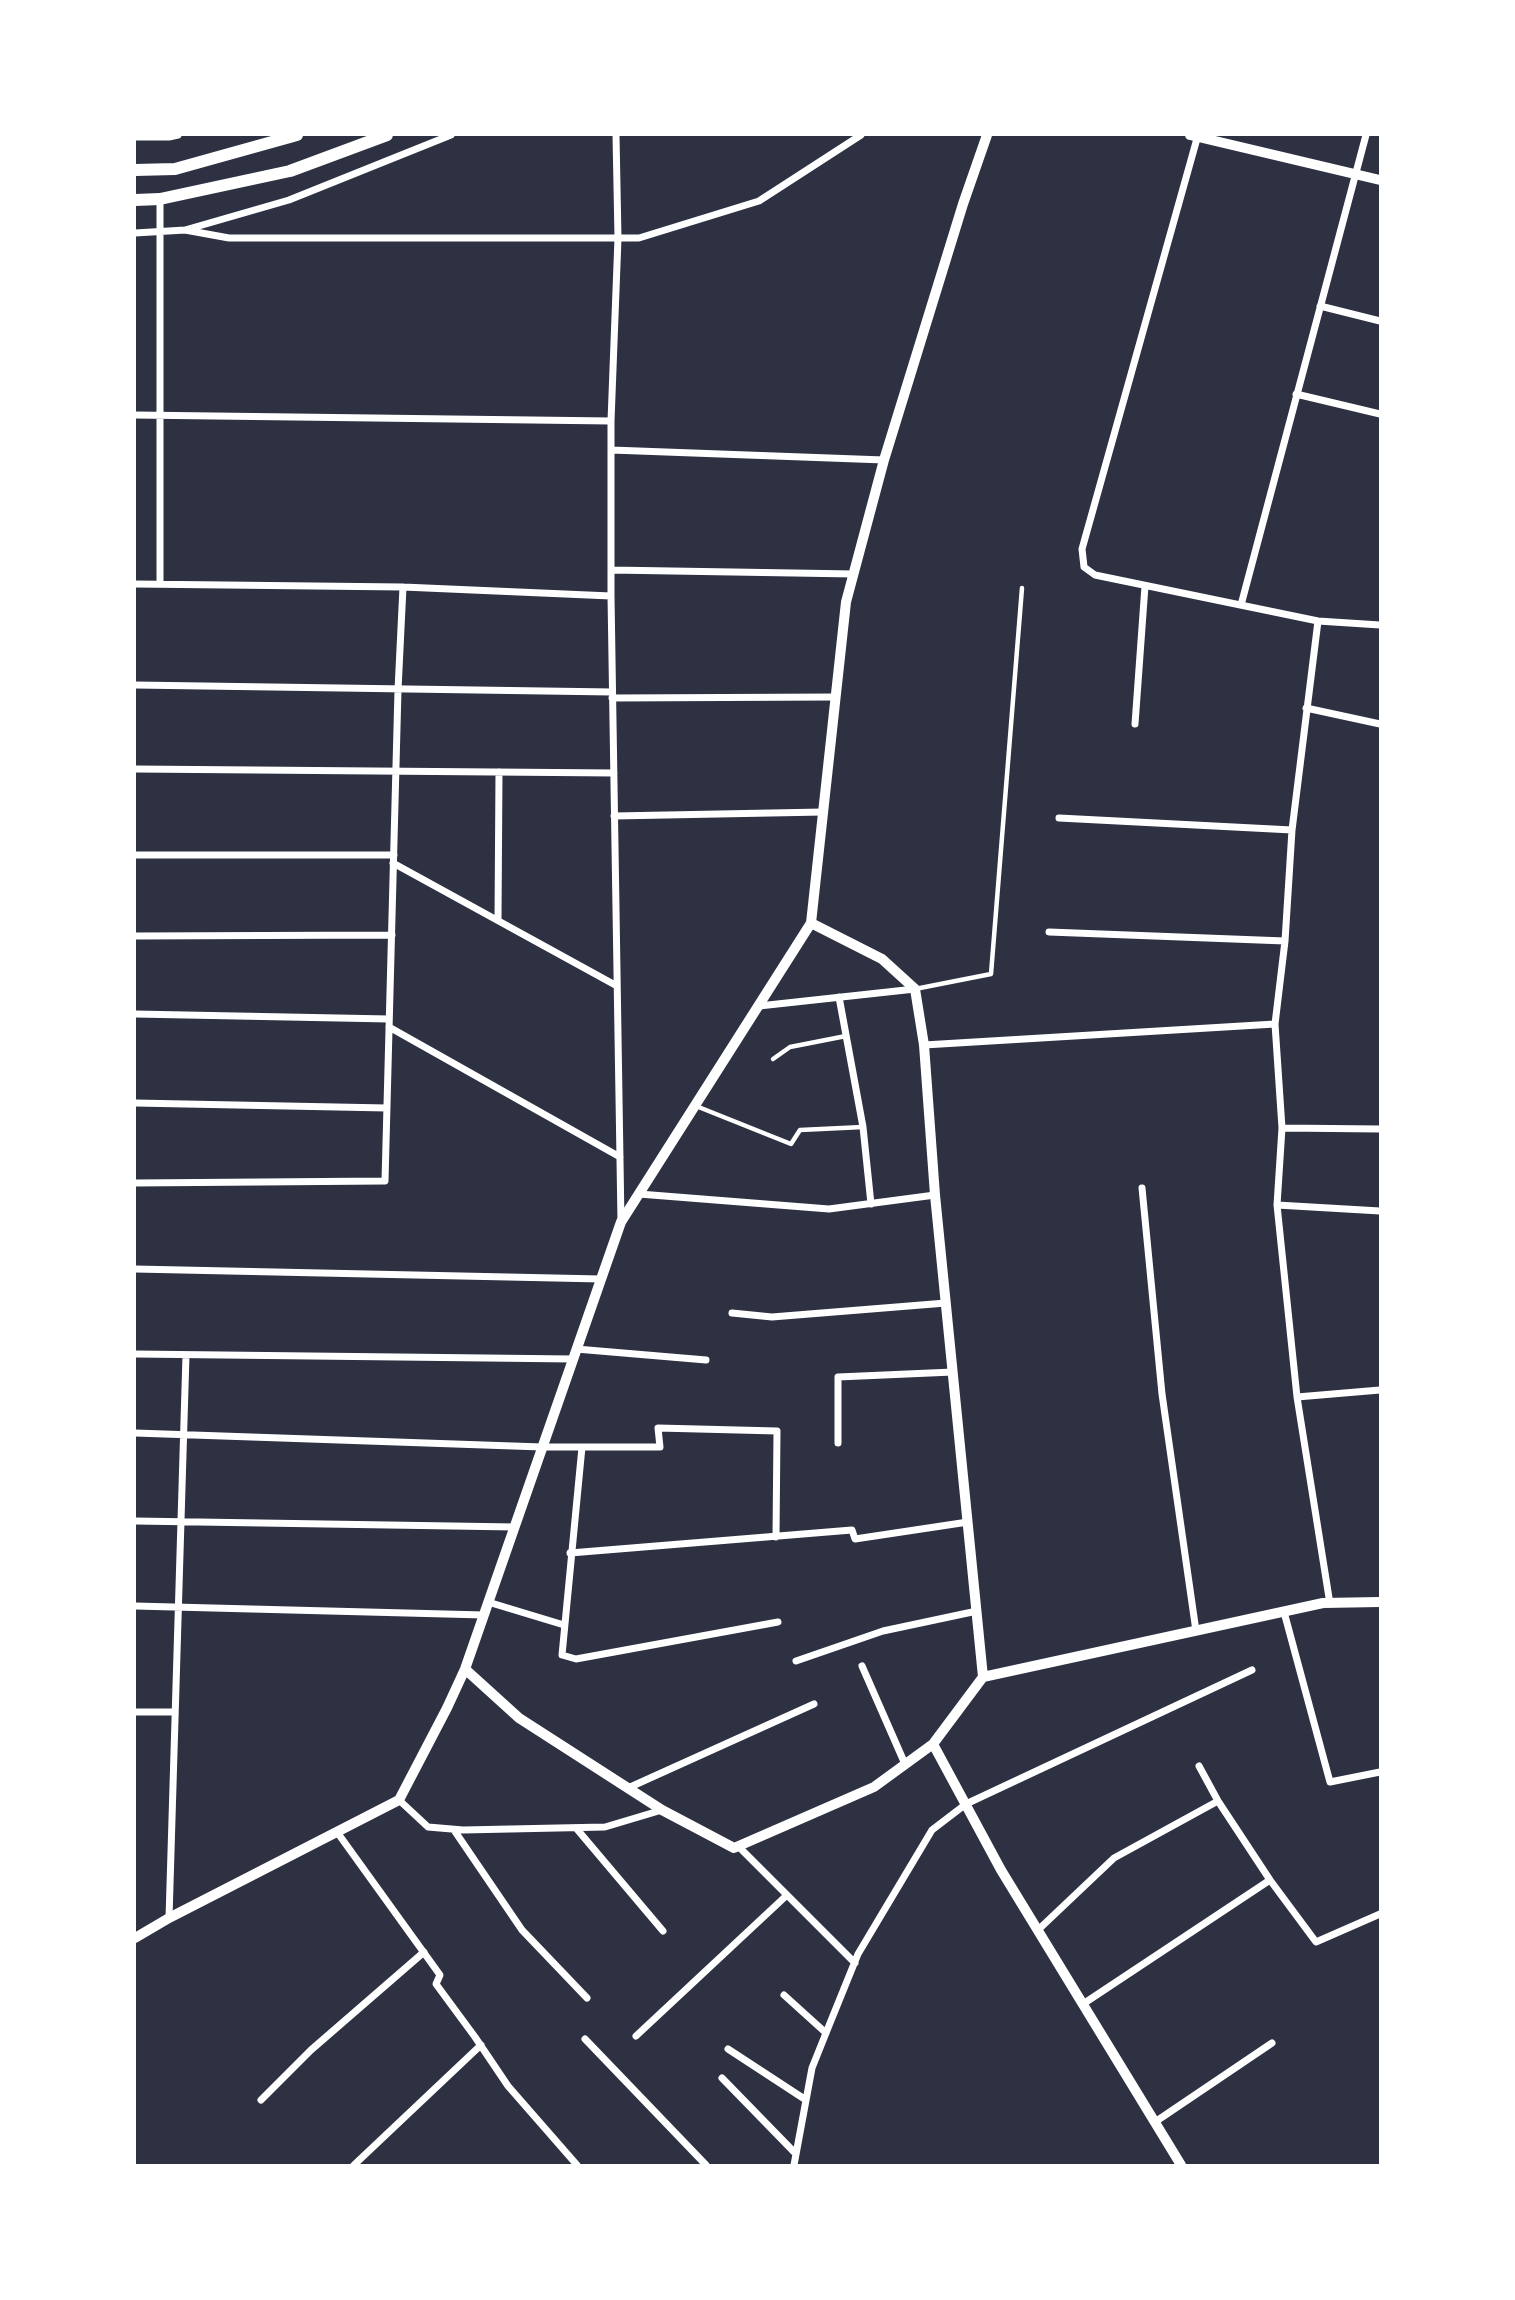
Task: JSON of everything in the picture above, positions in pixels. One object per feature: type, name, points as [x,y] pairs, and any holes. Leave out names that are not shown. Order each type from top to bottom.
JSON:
[{"type":"main road","points":[[135,170],[175,169],[297,135]]},
{"type":"main road","points":[[135,200],[160,199],[290,171],[387,135]]},
{"type":"street","points":[[139,136],[178,135]]},
{"type":"street","points":[[135,233],[185,230],[289,200],[451,135]]},
{"type":"street","points":[[616,135],[618,238],[611,421],[611,596],[621,1222]]},
{"type":"street","points":[[185,230],[229,238],[639,238],[759,201],[861,135]]},
{"type":"street","points":[[135,1938],[399,1800],[465,1669],[621,1222],[811,923],[846,602],[884,460],[987,135]]},
{"type":"street","points":[[1380,180],[1195,135],[1082,549],[1084,566],[1095,575],[1318,621],[1380,625]]},
{"type":"street","points":[[1241,605],[1366,135]]},
{"type":"street","points":[[160,199],[160,584]]},
{"type":"street","points":[[1320,306],[1380,321]]},
{"type":"street","points":[[1296,394],[1380,414]]},
{"type":"street","points":[[135,415],[611,421]]},
{"type":"street","points":[[611,450],[884,460]]},
{"type":"street","points":[[611,570],[853,574]]},
{"type":"street","points":[[135,584],[403,587],[611,596]]},
{"type":"street","points":[[1135,724],[1145,586]]},
{"type":"street","points":[[135,1183],[385,1181],[403,587]]},
{"type":"street","points":[[1318,621],[1292,830],[1275,1024],[1282,1128],[1276,1205],[1297,1397],[1330,1604]]},
{"type":"street","points":[[135,685],[836,697]]},
{"type":"street","points":[[1306,708],[1380,724]]},
{"type":"street","points":[[135,769],[614,773]]},
{"type":"street","points":[[498,920],[499,772]]},
{"type":"street","points":[[614,816],[823,812]]},
{"type":"street","points":[[1059,818],[1292,830]]},
{"type":"street","points":[[135,855],[393,859],[617,986]]},
{"type":"street","points":[[811,923],[882,959],[915,989],[924,1045],[935,1195],[984,1677]]},
{"type":"street","points":[[1049,932],[1284,941]]},
{"type":"street","points":[[135,936],[392,935]]},
{"type":"street","points":[[759,1006],[915,989]]},
{"type":"street","points":[[839,997],[863,1127],[871,1204]]},
{"type":"street","points":[[135,1014],[389,1023],[620,1157]]},
{"type":"street","points":[[924,1045],[1275,1024]]},
{"type":"street","points":[[135,1103],[387,1108]]},
{"type":"street","points":[[1282,1128],[1380,1129]]},
{"type":"street","points":[[1142,1188],[1162,1394],[1196,1631]]},
{"type":"street","points":[[639,1194],[829,1209],[935,1195]]},
{"type":"street","points":[[1276,1205],[1380,1211]]},
{"type":"street","points":[[135,1269],[601,1279]]},
{"type":"street","points":[[732,1313],[772,1317],[946,1303]]},
{"type":"street","points":[[135,1354],[575,1354],[706,1360]]},
{"type":"street","points":[[169,1918],[186,1355]]},
{"type":"street","points":[[838,1443],[838,1377],[953,1372]]},
{"type":"street","points":[[1297,1397],[1380,1390]]},
{"type":"street","points":[[135,1433],[542,1447],[660,1447],[658,1428],[777,1431],[776,1537]]},
{"type":"street","points":[[582,1447],[562,1655],[576,1659],[778,1622]]},
{"type":"street","points":[[135,1521],[514,1527]]},
{"type":"street","points":[[570,1553],[852,1530],[855,1539],[968,1522]]},
{"type":"street","points":[[488,1602],[564,1625]]},
{"type":"street","points":[[465,1669],[519,1718],[662,1811],[734,1848],[874,1787],[933,1744],[984,1677],[1284,1612],[1330,1604],[1380,1602]]},
{"type":"street","points":[[135,1606],[484,1615]]},
{"type":"street","points":[[796,1661],[883,1631],[977,1611]]},
{"type":"street","points":[[1284,1612],[1329,1782],[1380,1772]]},
{"type":"street","points":[[862,1666],[905,1764]]},
{"type":"street","points":[[794,2165],[811,2068],[855,1963],[932,1830],[966,1804],[1252,1670]]},
{"type":"street","points":[[628,1788],[814,1704]]},
{"type":"street","points":[[135,1712],[175,1712]]},
{"type":"street","points":[[933,1744],[1001,1870],[1181,2165]]},
{"type":"street","points":[[1199,1766],[1218,1801],[1270,1880],[1316,1942],[1380,1914]]},
{"type":"street","points":[[399,1800],[428,1827],[454,1830],[605,1827],[662,1811]]},
{"type":"street","points":[[1038,1930],[1114,1858],[1218,1801]]},
{"type":"street","points":[[576,1828],[663,1931]]},
{"type":"street","points":[[454,1830],[522,1930],[587,1998]]},
{"type":"street","points":[[337,1832],[440,1975],[436,1984],[508,2086],[578,2165]]},
{"type":"street","points":[[738,1846],[855,1963]]},
{"type":"street","points":[[1083,2004],[1270,1880]]},
{"type":"street","points":[[636,2036],[787,1895]]},
{"type":"street","points":[[261,2100],[311,2050],[424,1952]]},
{"type":"street","points":[[784,1994],[826,2033]]},
{"type":"street","points":[[585,2039],[706,2165]]},
{"type":"street","points":[[1155,2122],[1272,2043]]},
{"type":"street","points":[[354,2165],[481,2045]]},
{"type":"street","points":[[727,2049],[806,2100]]},
{"type":"street","points":[[722,2078],[796,2154]]},
{"type":"lane","points":[[915,989],[992,974],[1023,588]]},
{"type":"lane","points":[[773,1059],[790,1047],[847,1036]]},
{"type":"lane","points":[[695,1106],[791,1143],[800,1130],[863,1127]]}]
